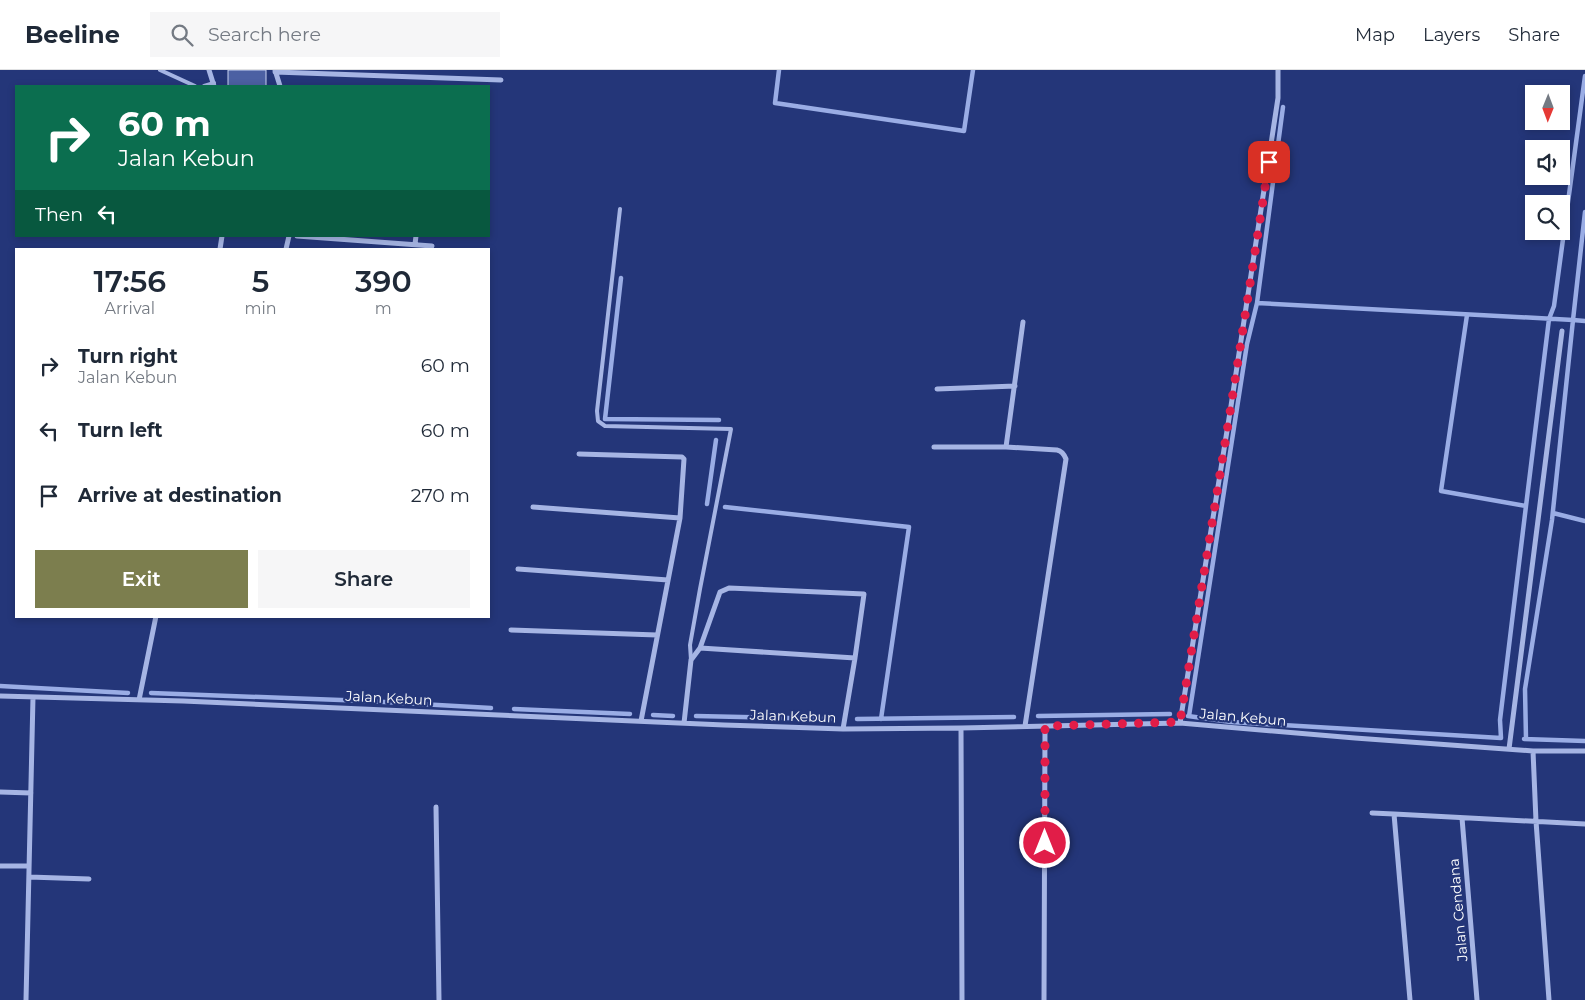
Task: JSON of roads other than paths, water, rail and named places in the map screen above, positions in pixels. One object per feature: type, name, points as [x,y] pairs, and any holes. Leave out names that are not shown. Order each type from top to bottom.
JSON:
[{"type":"street","points":[[209,70],[214,84]]},
{"type":"street","points":[[1180,722],[1230,416],[1276,116],[1278,70]]},
{"type":"street","points":[[280,85],[275,71],[501,80]]},
{"type":"street","points":[[311,237],[432,246]]},
{"type":"street","points":[[415,244],[416,237]]},
{"type":"street","points":[[1006,447],[1023,322]]},
{"type":"street","points":[[1509,749],[1562,332]]},
{"type":"street","points":[[937,388],[1015,386]]},
{"type":"street","points":[[934,447],[1006,447],[1057,450],[1061,451],[1066,459],[1024,726]]},
{"type":"street","points":[[579,454],[682,457],[685,462],[680,518],[640,721]]},
{"type":"street","points":[[532,507],[680,518]]},
{"type":"street","points":[[518,568],[668,580]]},
{"type":"street","points":[[684,723],[691,660],[700,648],[720,592],[729,588],[864,594],[843,729]]},
{"type":"street","points":[[139,700],[156,618]]},
{"type":"street","points":[[511,630],[657,636]]},
{"type":"street","points":[[700,648],[855,658]]},
{"type":"street","name":"Jalan Kebun","points":[[0,696],[843,729],[1180,722],[1355,738],[1533,751],[1585,751]]},
{"type":"street","points":[[26,1000],[33,697]]},
{"type":"street","points":[[1044,1000],[1045,726]]},
{"type":"street","points":[[961,728],[962,1000]]},
{"type":"street","points":[[1533,751],[1549,1000]]},
{"type":"street","points":[[0,792],[31,793]]},
{"type":"street","points":[[436,807],[439,1000]]},
{"type":"street","points":[[1372,813],[1585,824]]},
{"type":"street","points":[[1394,814],[1410,1000]]},
{"type":"street","name":"Jalan Cendana","points":[[1462,818],[1477,1000]]},
{"type":"street","points":[[0,866],[29,866]]},
{"type":"street","points":[[29,878],[89,879]]},
{"type":"lane","points":[[160,70],[193,85]]},
{"type":"lane","points":[[620,209],[597,411],[598,420],[605,426],[731,429],[698,598],[690,645],[691,660]]},
{"type":"waterway","points":[[779,70],[775,103],[964,131],[973,70]]},
{"type":"waterway","points":[[1526,506],[1549,319],[1554,306],[1585,76]]},
{"type":"waterway","points":[[1283,107],[1257,303],[1573,320],[1552,520],[1525,689],[1526,739]]},
{"type":"waterway","points":[[1585,212],[1573,320],[1585,321]]},
{"type":"waterway","points":[[621,278],[605,419],[719,420]]},
{"type":"waterway","points":[[1189,716],[1247,344],[1257,303]]},
{"type":"waterway","points":[[1188,716],[1231,722],[1501,738],[1500,720],[1526,506],[1441,491],[1467,315]]},
{"type":"waterway","points":[[707,504],[716,440]]},
{"type":"waterway","points":[[725,507],[909,527],[881,719]]},
{"type":"waterway","points":[[1553,513],[1585,521]]},
{"type":"waterway","points":[[0,686],[128,693]]},
{"type":"waterway","points":[[151,693],[367,701],[491,708]]},
{"type":"waterway","points":[[514,709],[630,714]]},
{"type":"waterway","points":[[1038,716],[1170,714]]},
{"type":"waterway","points":[[653,715],[673,716]]},
{"type":"waterway","points":[[696,716],[833,719]]},
{"type":"waterway","points":[[857,719],[1014,717]]},
{"type":"waterway","points":[[1524,739],[1585,741]]}]
